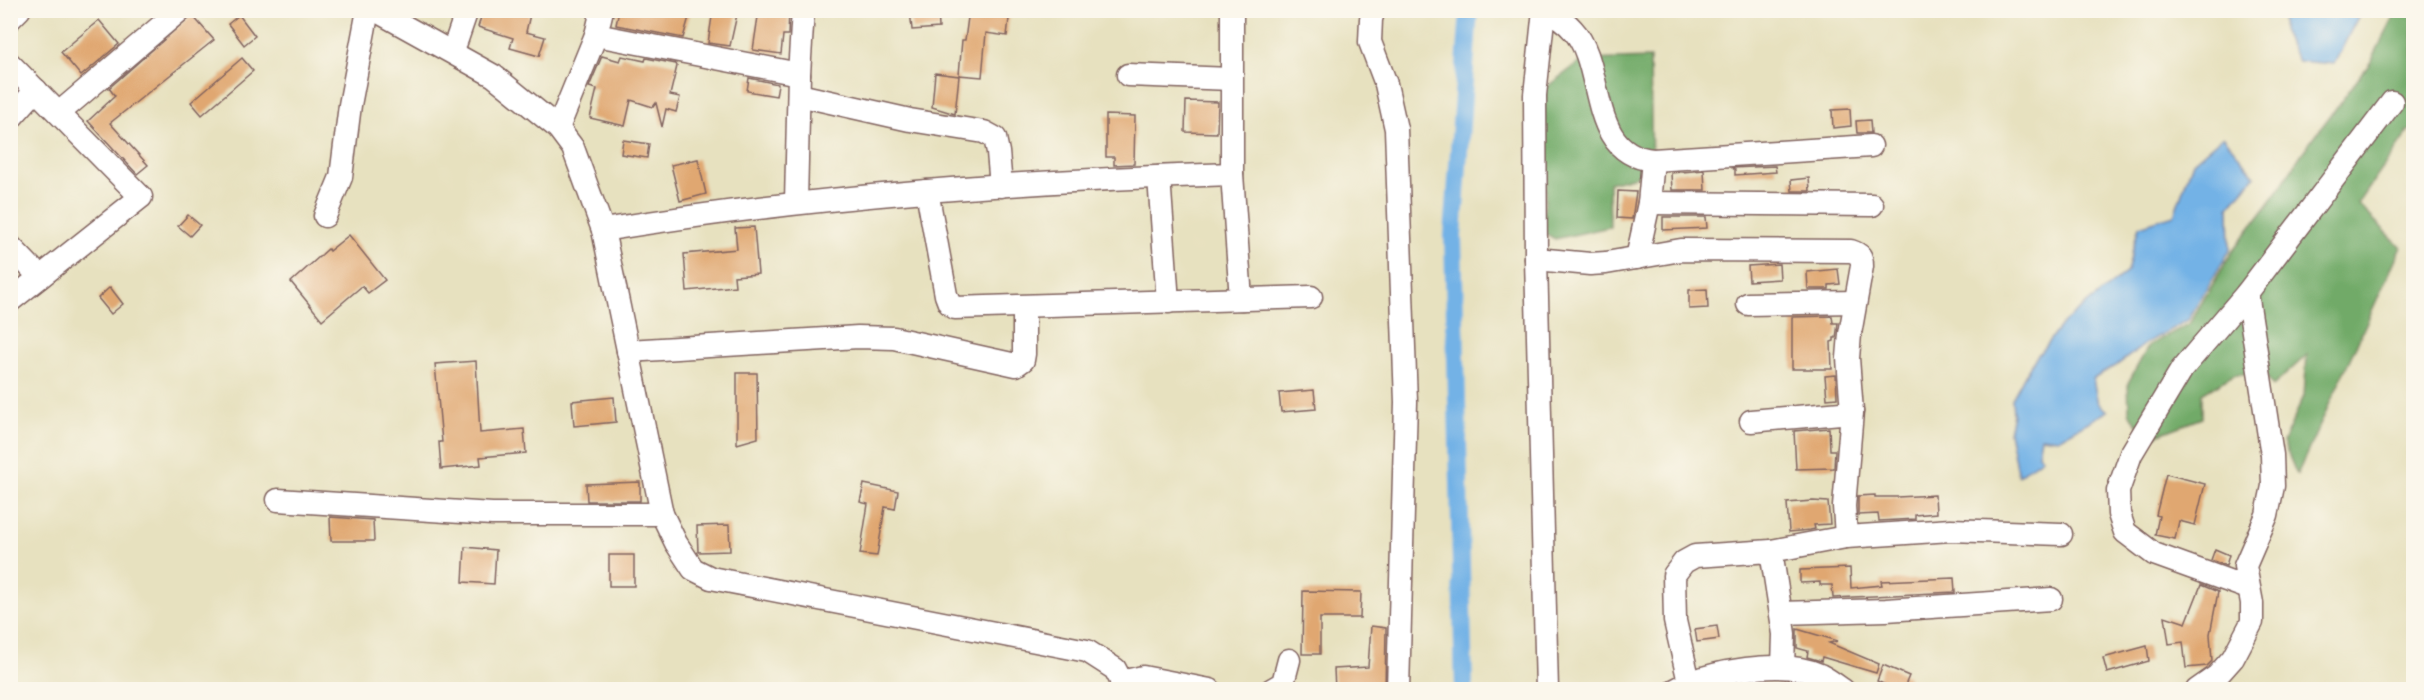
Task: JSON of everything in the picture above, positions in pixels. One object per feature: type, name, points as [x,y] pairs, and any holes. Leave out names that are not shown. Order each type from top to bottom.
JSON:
[{"type":"street","points":[[10,19],[19,10]]},
{"type":"street","points":[[59,113],[180,10]]},
{"type":"street","points":[[325,216],[340,177],[350,105],[368,10]]},
{"type":"street","points":[[375,10],[453,51],[494,76],[558,128],[573,148],[603,230],[662,514],[676,543],[693,569],[711,578],[1087,651],[1115,669],[1124,686],[1143,677],[1210,690]]},
{"type":"street","points":[[453,51],[467,10]]},
{"type":"street","points":[[558,128],[596,35],[602,10]]},
{"type":"street","points":[[796,202],[803,10]]},
{"type":"street","points":[[1232,10],[1232,174],[1241,299]]},
{"type":"street","points":[[1374,10],[1370,42],[1386,84],[1396,129],[1404,355],[1406,448],[1398,690]]},
{"type":"street","points":[[1547,690],[1536,259],[1535,95],[1544,14],[1574,31],[1584,48],[1605,120],[1612,134],[1633,155],[1653,160],[1871,146]]},
{"type":"street","points":[[596,35],[799,85],[910,120],[984,132],[995,138],[999,152],[1001,186]]},
{"type":"street","points":[[10,64],[141,197],[10,301]]},
{"type":"street","points":[[1128,75],[1231,79]]},
{"type":"street","points":[[10,119],[36,90]]},
{"type":"street","points":[[2248,588],[2154,554],[2141,546],[2125,532],[2119,514],[2118,491],[2131,454],[2182,369],[2247,293],[2392,102]]},
{"type":"street","points":[[1637,258],[1649,203],[1653,160]]},
{"type":"street","points":[[603,230],[796,202],[1001,186],[1232,174]]},
{"type":"street","points":[[1159,177],[1168,302]]},
{"type":"street","points":[[927,191],[946,295],[949,303],[955,308],[1311,297]]},
{"type":"street","points":[[1649,203],[1872,205]]},
{"type":"street","points":[[10,246],[40,277]]},
{"type":"street","points":[[1536,259],[1590,264],[1637,258],[1664,251],[1701,249],[1851,251],[1859,254],[1862,258],[1848,358],[1852,406],[1844,506],[1846,537]]},
{"type":"street","points":[[2197,690],[2217,676],[2233,658],[2252,622],[2252,603],[2245,566],[2267,515],[2273,486],[2272,455],[2247,293]]},
{"type":"street","points":[[1748,304],[1856,302]]},
{"type":"street","points":[[628,351],[858,337],[894,338],[1016,365],[1023,360],[1024,354],[1024,307]]},
{"type":"street","points":[[1794,405],[1852,406]]},
{"type":"street","points":[[1751,421],[1852,406]]},
{"type":"street","points":[[278,500],[492,514],[662,514]]},
{"type":"street","points":[[1843,690],[1819,675],[1783,667],[1719,673],[1682,686],[1675,621],[1674,575],[1684,562],[1695,556],[1771,551],[1846,537],[1951,530],[2061,534]]},
{"type":"street","points":[[1771,551],[1784,634],[1783,667]]},
{"type":"street","points":[[1780,613],[1886,610],[2050,599]]},
{"type":"street","points":[[1271,690],[1282,683],[1289,660]]},
{"type":"green space","points":[[2397,11],[2413,11],[2413,130],[2408,132],[2358,204],[2401,247],[2297,475],[2283,442],[2304,396],[2307,355],[2273,386],[2265,375],[2235,374],[2202,394],[2202,418],[2149,438],[2129,413],[2128,383],[2149,345],[2189,324],[2232,252],[2276,194],[2302,153],[2370,63]]},
{"type":"green space","points":[[1650,58],[1652,172],[1609,183],[1610,227],[1555,239],[1542,232],[1547,179],[1542,90],[1583,60]]},
{"type":"water","points":[[2283,10],[2361,11],[2334,64],[2298,61],[2282,30]]},
{"type":"water","points":[[2223,136],[2255,176],[2229,207],[2230,250],[2188,320],[2148,342],[2093,379],[2098,404],[2108,411],[2058,439],[2041,437],[2038,454],[2042,458],[2018,476],[2009,432],[2013,414],[2012,399],[2031,364],[2064,322],[2127,272],[2139,226],[2174,215],[2193,162]]},
{"type":"building","points":[[483,10],[531,10],[526,32],[545,37],[539,56],[510,48],[513,38],[478,27]]},
{"type":"building","points":[[619,10],[691,10],[683,38],[616,25]]},
{"type":"building","points":[[713,10],[738,10],[730,46],[708,43]]},
{"type":"building","points":[[759,10],[789,10],[788,35],[783,35],[781,54],[753,50]]},
{"type":"building","points":[[910,10],[938,10],[939,28],[912,30]]},
{"type":"building","points":[[969,10],[1010,10],[1007,36],[986,33],[982,77],[959,75],[962,40],[965,40]]},
{"type":"building","points":[[192,15],[214,40],[110,123],[148,165],[137,174],[88,121],[115,96],[109,88]]},
{"type":"building","points":[[239,15],[255,36],[244,45],[228,24]]},
{"type":"building","points":[[99,20],[119,44],[81,76],[61,52]]},
{"type":"building","points":[[602,56],[620,61],[622,56],[676,64],[670,95],[680,97],[676,112],[666,109],[662,127],[656,103],[653,107],[631,100],[625,126],[590,118],[597,89],[589,87]]},
{"type":"building","points":[[242,58],[253,71],[202,115],[191,102]]},
{"type":"building","points":[[935,73],[959,76],[955,114],[932,107]]},
{"type":"building","points":[[749,78],[778,84],[776,96],[747,91]]},
{"type":"building","points":[[1186,101],[1218,102],[1217,133],[1185,132]]},
{"type":"building","points":[[1850,109],[1851,126],[1833,128],[1832,110]]},
{"type":"building","points":[[1106,115],[1135,116],[1134,164],[1114,165],[1114,157],[1106,157]]},
{"type":"building","points":[[1870,120],[1871,133],[1857,133],[1856,121]]},
{"type":"building","points":[[623,140],[649,144],[647,158],[621,154]]},
{"type":"building","points":[[698,159],[706,194],[680,201],[671,165]]},
{"type":"building","points":[[1775,166],[1776,172],[1735,175],[1735,170],[1732,168]]},
{"type":"building","points":[[1704,170],[1705,190],[1672,190],[1671,173]]},
{"type":"building","points":[[1809,178],[1810,191],[1792,191],[1791,180]]},
{"type":"building","points":[[1618,191],[1636,192],[1632,219],[1617,218]]},
{"type":"building","points":[[188,215],[200,225],[190,236],[178,226]]},
{"type":"building","points":[[1663,217],[1706,217],[1707,228],[1663,230]]},
{"type":"building","points":[[754,227],[758,274],[734,276],[735,286],[687,291],[684,254],[737,249],[735,228]]},
{"type":"building","points":[[349,235],[385,280],[368,293],[362,286],[322,320],[291,282],[328,249],[329,251]]},
{"type":"building","points":[[1779,264],[1780,279],[1749,281],[1748,266]]},
{"type":"building","points":[[1838,269],[1840,284],[1829,285],[1829,289],[1808,289],[1807,272]]},
{"type":"building","points":[[110,287],[123,304],[111,314],[98,298]]},
{"type":"building","points":[[1707,289],[1708,308],[1689,309],[1689,290]]},
{"type":"building","points":[[1832,316],[1833,323],[1838,323],[1836,338],[1831,342],[1832,369],[1792,369],[1792,317]]},
{"type":"building","points":[[476,361],[480,433],[524,429],[526,453],[480,457],[481,465],[441,469],[439,442],[442,442],[435,364]]},
{"type":"building","points":[[737,373],[757,373],[758,438],[737,444]]},
{"type":"building","points":[[1836,375],[1837,398],[1827,399],[1825,376]]},
{"type":"building","points":[[1314,390],[1316,409],[1281,412],[1279,393]]},
{"type":"building","points":[[614,397],[616,422],[574,426],[572,401]]},
{"type":"building","points":[[1829,428],[1830,450],[1835,450],[1834,468],[1796,469],[1794,431]]},
{"type":"building","points":[[2166,474],[2205,484],[2195,525],[2179,521],[2175,539],[2155,535],[2159,516],[2156,515]]},
{"type":"building","points":[[640,482],[640,501],[587,501],[586,484]]},
{"type":"building","points":[[864,484],[898,491],[895,509],[885,507],[877,556],[860,554],[868,504],[860,502]]},
{"type":"building","points":[[1875,495],[1875,497],[1897,497],[1935,495],[1936,513],[1915,515],[1915,519],[1879,521],[1878,514],[1858,515],[1858,496]]},
{"type":"building","points":[[1828,502],[1830,524],[1814,525],[1815,529],[1789,532],[1787,503]]},
{"type":"building","points":[[330,517],[373,520],[374,541],[331,541]]},
{"type":"building","points":[[729,525],[730,551],[698,552],[697,526]]},
{"type":"building","points":[[465,547],[496,550],[494,584],[463,582]]},
{"type":"building","points":[[2215,549],[2229,555],[2226,566],[2211,560]]},
{"type":"building","points":[[609,555],[634,555],[634,586],[609,586]]},
{"type":"building","points":[[1850,568],[1851,588],[1882,585],[1881,581],[1954,578],[1955,592],[1833,598],[1832,585],[1820,585],[1820,582],[1800,583],[1800,570]]},
{"type":"building","points":[[2201,585],[2218,592],[2210,634],[2212,661],[2207,666],[2186,668],[2183,642],[2169,644],[2165,616],[2186,623]]},
{"type":"building","points":[[1303,591],[1361,592],[1360,618],[1320,618],[1320,654],[1302,654]]},
{"type":"building","points":[[1371,626],[1386,628],[1385,690],[1335,690],[1334,669],[1368,667]]},
{"type":"building","points":[[1717,626],[1719,639],[1697,642],[1695,629]]},
{"type":"building","points":[[1797,629],[1838,641],[1829,643],[1879,664],[1876,673],[1822,657],[1821,661],[1807,657],[1808,651],[1797,648]]},
{"type":"building","points":[[2147,646],[2149,661],[2107,673],[2103,658]]},
{"type":"building","points":[[1883,665],[1909,676],[1903,690],[1896,690],[1877,681]]},
{"type":"building","points":[[1800,683],[1814,687],[1814,690],[1798,690]]},
{"type":"waterway","points":[[1464,690],[1453,236],[1469,10]]}]
